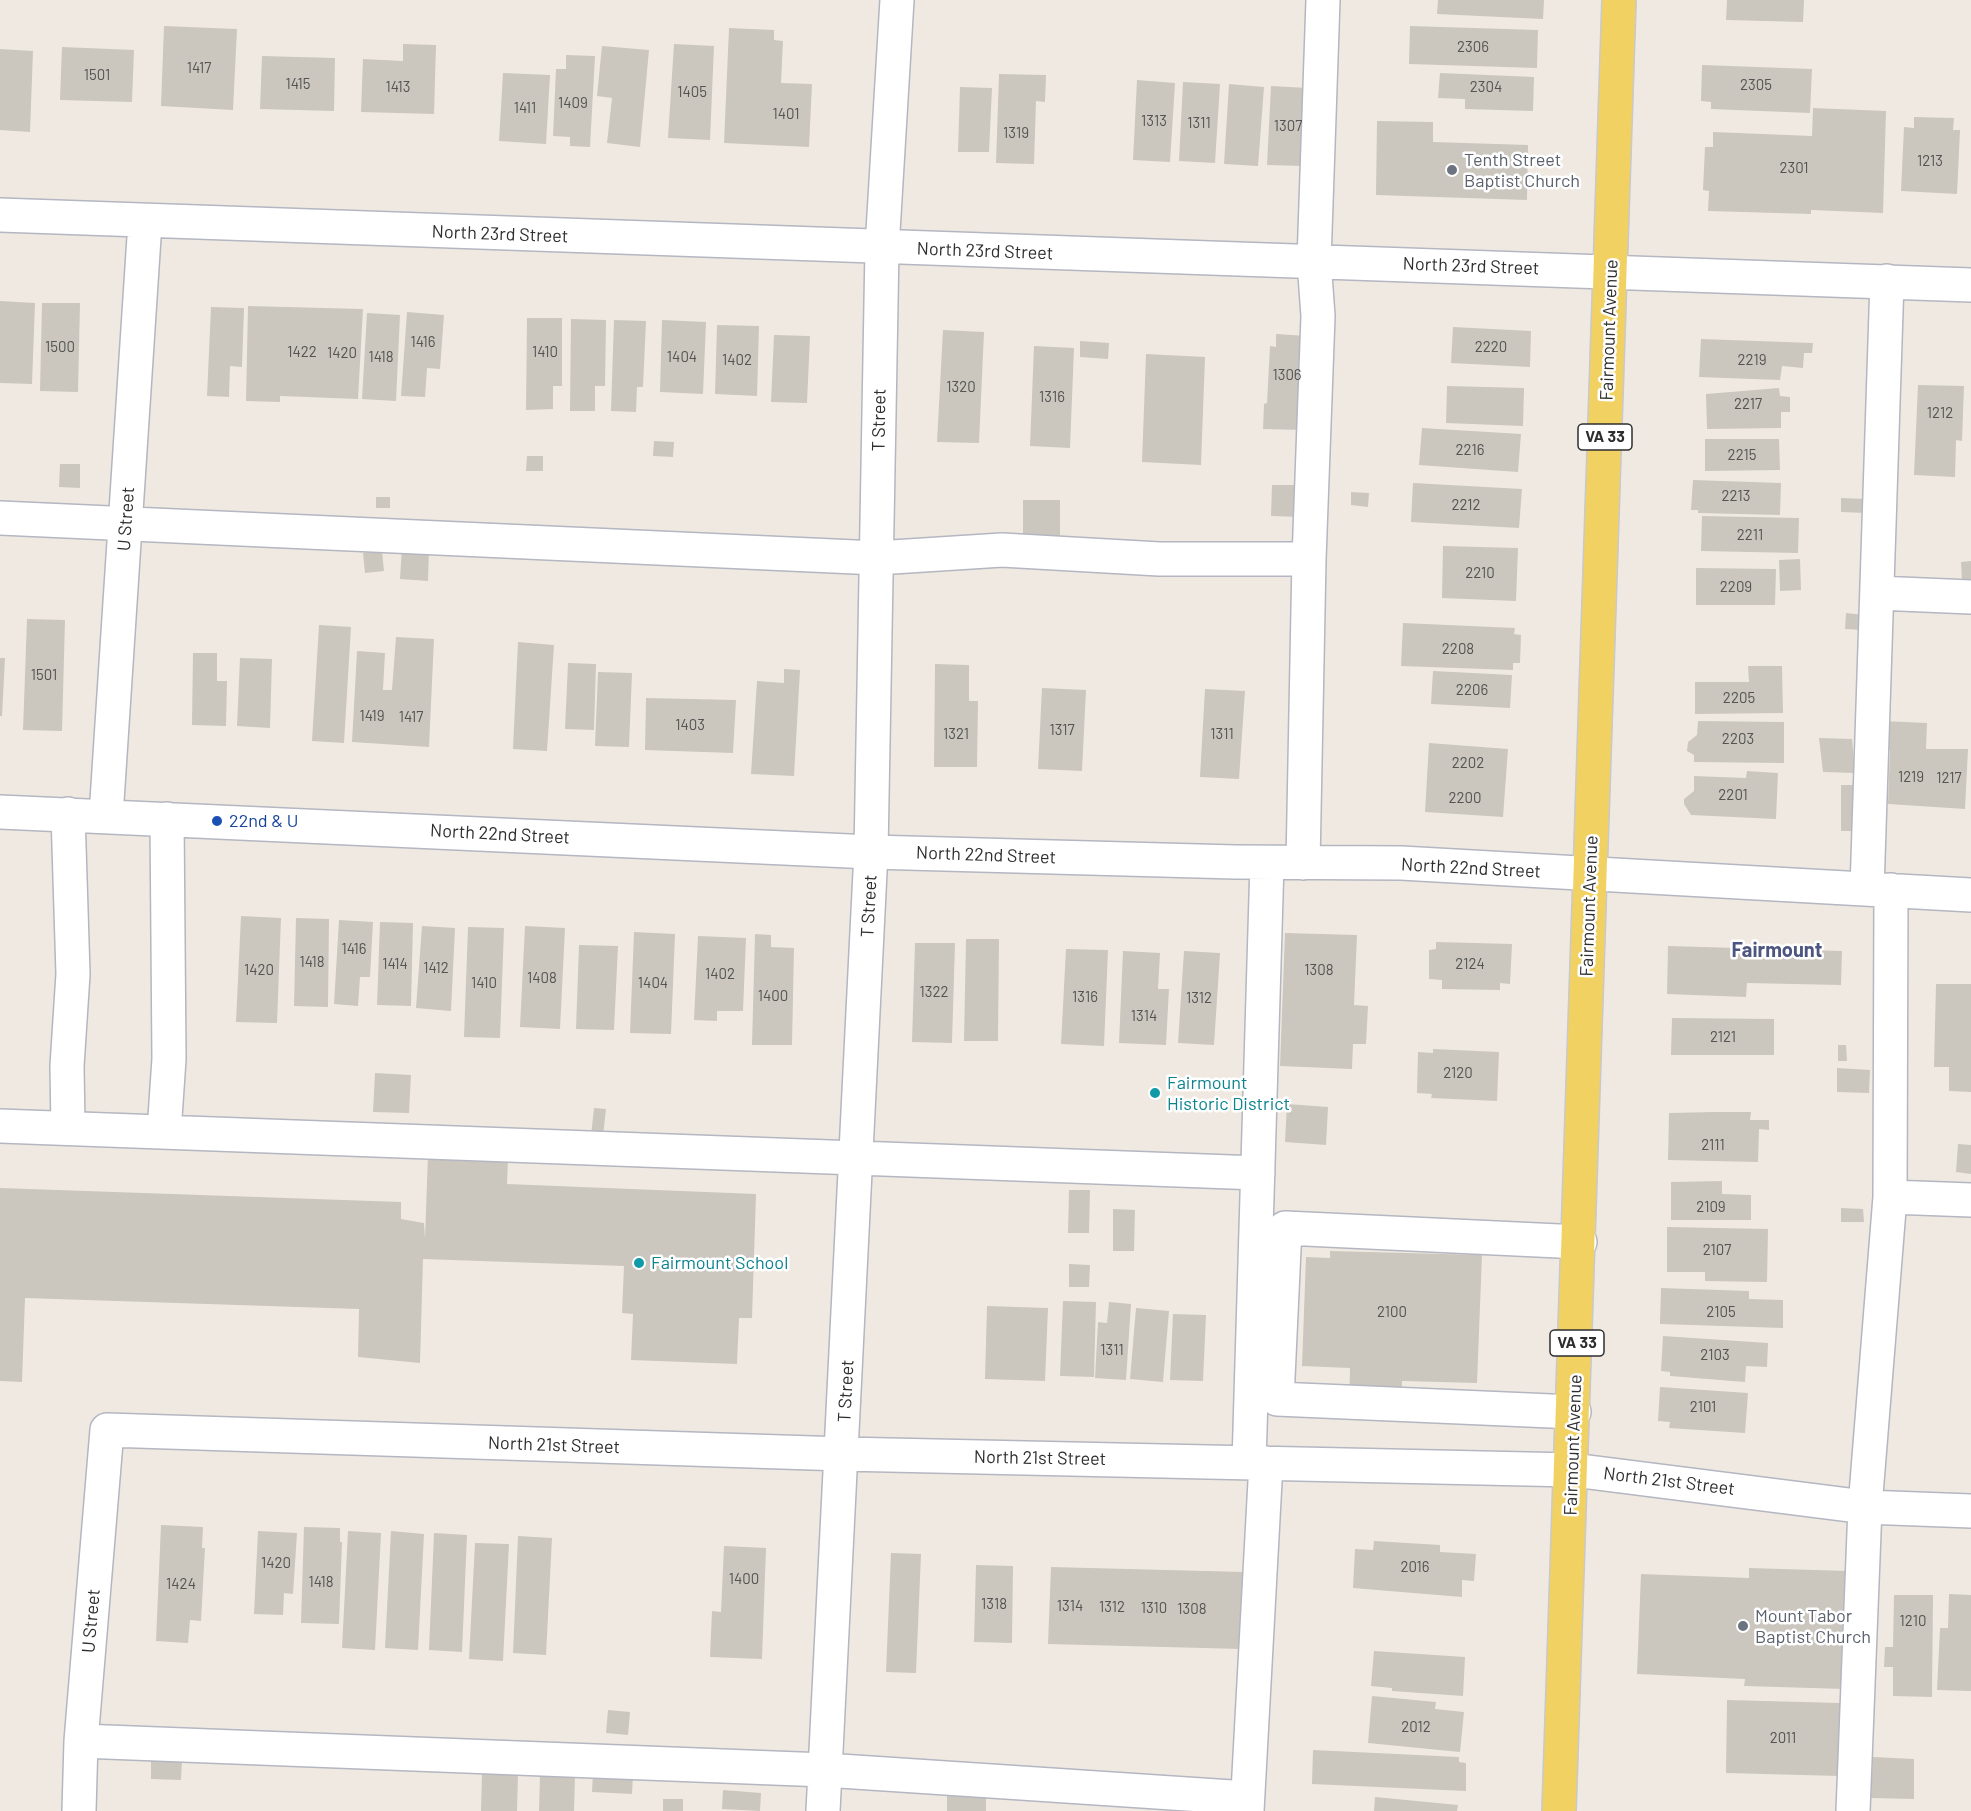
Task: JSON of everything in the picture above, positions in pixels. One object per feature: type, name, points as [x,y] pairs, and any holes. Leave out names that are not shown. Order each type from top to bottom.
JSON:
[{"type":"main road","name":"Fairmount Avenue","points":[[1559,1811],[1580,1242],[1619,0]]},
{"type":"street","name":"T Street","points":[[823,1811],[843,1454],[871,852],[882,248],[897,0]]},
{"type":"street","points":[[1303,863],[1309,559],[1318,316],[1314,261],[1323,0]]},
{"type":"street","name":"North 23rd Street","points":[[0,215],[882,248],[1611,270],[1971,285]]},
{"type":"street","name":"U Street","points":[[106,816],[145,222]]},
{"type":"street","points":[[1852,1811],[1865,1507],[1890,1197],[1879,890],[1877,593],[1887,281]]},
{"type":"street","points":[[0,518],[877,558],[1002,550],[1159,559],[1309,559]]},
{"type":"street","points":[[1877,593],[1971,597]]},
{"type":"street","name":"North 22nd Street","points":[[0,812],[871,852],[1267,863],[1401,863],[1971,895]]},
{"type":"street","points":[[68,814],[73,974],[67,1066],[68,1128]]},
{"type":"street","points":[[164,1132],[169,1059],[167,819]]},
{"type":"street","points":[[81,1741],[825,1770],[1247,1804],[1257,1463],[1258,1173],[1267,863]]},
{"type":"street","points":[[0,1126],[857,1156],[1258,1173]]},
{"type":"street","points":[[1890,1197],[1971,1200]]},
{"type":"street","points":[[1574,1412],[1277,1399],[1285,1228],[1580,1242]]},
{"type":"street","name":"U Street","points":[[79,1811],[81,1741],[107,1430]]},
{"type":"street","name":"North 21st Street","points":[[107,1430],[843,1454],[1572,1470],[1865,1507],[1971,1511]]},
{"type":"building","points":[[1438,0],[1544,0],[1543,19],[1437,14]]},
{"type":"building","points":[[1727,0],[1804,0],[1803,22],[1726,20]]},
{"type":"building","points":[[164,26],[237,29],[233,110],[161,106]]},
{"type":"building","points":[[1410,26],[1538,30],[1537,68],[1409,64]]},
{"type":"building","points":[[729,28],[774,30],[774,40],[783,41],[781,83],[812,84],[809,147],[724,143]]},
{"type":"building","points":[[403,44],[436,45],[434,114],[361,112],[363,59],[403,61]]},
{"type":"building","points":[[674,44],[714,46],[710,140],[668,138]]},
{"type":"building","points":[[602,46],[649,50],[640,147],[607,143],[612,98],[597,96]]},
{"type":"building","points":[[62,47],[134,50],[132,102],[60,100]]},
{"type":"building","points":[[0,49],[33,51],[30,132],[0,130]]},
{"type":"building","points":[[566,55],[595,56],[590,147],[570,146],[570,137],[553,136],[556,69],[566,69]]},
{"type":"building","points":[[262,56],[335,58],[334,111],[260,109]]},
{"type":"building","points":[[1702,65],[1812,69],[1810,113],[1711,109],[1711,102],[1701,101]]},
{"type":"building","points":[[503,73],[550,75],[546,144],[499,141]]},
{"type":"building","points":[[1440,73],[1534,77],[1533,111],[1465,109],[1465,99],[1438,98]]},
{"type":"building","points":[[999,74],[1046,75],[1045,102],[1036,101],[1034,164],[996,163]]},
{"type":"building","points":[[1137,80],[1175,83],[1170,162],[1133,160]]},
{"type":"building","points":[[1183,82],[1220,84],[1215,163],[1179,161]]},
{"type":"building","points":[[1229,84],[1264,87],[1258,166],[1224,164]]},
{"type":"building","points":[[1271,86],[1308,88],[1304,166],[1267,165]]},
{"type":"building","points":[[960,87],[992,88],[989,152],[958,152]]},
{"type":"building","points":[[1813,108],[1886,111],[1883,213],[1811,210],[1811,214],[1708,211],[1709,191],[1703,190],[1705,147],[1713,147],[1713,132],[1812,136]]},
{"type":"building","points":[[1914,117],[1954,118],[1953,130],[1960,130],[1957,194],[1901,191],[1904,127],[1914,128]]},
{"type":"building","name":"Tenth Street Baptist Church","points":[[1377,121],[1433,122],[1433,142],[1528,145],[1527,200],[1376,195]]},
{"type":"building","points":[[0,301],[35,303],[32,384],[0,383]]},
{"type":"building","points":[[42,303],[80,303],[78,392],[40,391]]},
{"type":"building","points":[[248,306],[363,309],[358,399],[280,396],[280,402],[246,401]]},
{"type":"building","points":[[211,307],[244,308],[242,367],[230,366],[229,397],[207,396]]},
{"type":"building","points":[[407,312],[444,315],[440,369],[427,368],[425,397],[401,396]]},
{"type":"building","points":[[367,313],[400,315],[396,401],[362,399]]},
{"type":"building","points":[[527,318],[562,318],[562,386],[553,386],[553,409],[526,410]]},
{"type":"building","points":[[571,319],[606,320],[605,386],[595,386],[595,411],[570,411]]},
{"type":"building","points":[[614,320],[646,321],[643,387],[637,387],[636,412],[611,411]]},
{"type":"building","points":[[662,320],[706,322],[703,394],[660,392]]},
{"type":"building","points":[[717,325],[759,326],[757,396],[715,394]]},
{"type":"building","points":[[1453,327],[1531,331],[1530,367],[1451,363]]},
{"type":"building","points":[[943,330],[984,332],[979,443],[937,442]]},
{"type":"building","points":[[1276,334],[1307,336],[1303,430],[1263,429],[1264,404],[1267,403],[1270,346],[1276,347]]},
{"type":"building","points":[[774,335],[810,336],[807,403],[771,402]]},
{"type":"building","points":[[1701,339],[1813,343],[1812,353],[1804,353],[1803,368],[1782,366],[1780,380],[1699,377]]},
{"type":"building","points":[[1080,341],[1109,343],[1108,359],[1080,357]]},
{"type":"building","points":[[1034,346],[1074,348],[1070,448],[1030,446]]},
{"type":"building","points":[[1146,354],[1205,357],[1201,465],[1142,462]]},
{"type":"building","points":[[1918,385],[1964,386],[1962,441],[1956,440],[1955,477],[1914,475]]},
{"type":"building","points":[[1447,386],[1524,388],[1523,426],[1446,423]]},
{"type":"building","points":[[1779,388],[1780,396],[1790,397],[1790,412],[1781,412],[1781,428],[1707,429],[1706,394]]},
{"type":"building","points":[[1422,428],[1521,434],[1518,472],[1419,465]]},
{"type":"building","points":[[1705,439],[1779,439],[1780,470],[1705,471]]},
{"type":"building","points":[[654,441],[674,442],[673,457],[653,456]]},
{"type":"building","points":[[527,456],[543,456],[543,471],[526,471]]},
{"type":"building","points":[[60,464],[80,464],[80,488],[59,487]]},
{"type":"building","points":[[1693,480],[1781,483],[1780,515],[1698,513],[1698,510],[1691,510]]},
{"type":"building","points":[[1413,483],[1522,489],[1519,528],[1411,522]]},
{"type":"building","points":[[1272,485],[1302,485],[1301,517],[1271,516]]},
{"type":"building","points":[[1351,492],[1369,493],[1368,507],[1351,505]]},
{"type":"building","points":[[376,497],[390,497],[390,508],[376,508]]},
{"type":"building","points":[[1841,498],[1867,499],[1866,513],[1841,512]]},
{"type":"building","points":[[1023,500],[1060,500],[1060,541],[1023,540]]},
{"type":"building","points":[[1702,516],[1799,518],[1798,553],[1701,551]]},
{"type":"building","points":[[1443,546],[1518,548],[1516,601],[1442,598]]},
{"type":"building","points":[[402,547],[429,549],[428,581],[400,579]]},
{"type":"building","points":[[382,551],[384,571],[365,573],[363,553]]},
{"type":"building","points":[[1800,559],[1801,590],[1780,591],[1779,560]]},
{"type":"building","points":[[1971,561],[1971,581],[1962,581],[1961,562]]},
{"type":"building","points":[[1696,568],[1776,569],[1775,605],[1696,605]]},
{"type":"building","points":[[1846,613],[1864,615],[1863,630],[1845,629]]},
{"type":"building","points":[[27,619],[65,620],[62,731],[23,730]]},
{"type":"building","points":[[1403,623],[1515,628],[1514,634],[1521,635],[1520,663],[1513,663],[1513,670],[1401,666]]},
{"type":"building","points":[[319,625],[351,627],[344,743],[312,741]]},
{"type":"building","points":[[396,637],[434,639],[429,747],[352,742],[357,651],[385,653],[383,690],[392,690]]},
{"type":"building","points":[[518,642],[554,645],[547,751],[513,749]]},
{"type":"building","points":[[193,653],[217,653],[217,681],[227,681],[226,726],[192,725]]},
{"type":"building","points":[[0,658],[5,658],[2,716],[0,716]]},
{"type":"building","points":[[240,658],[272,659],[270,728],[237,726]]},
{"type":"building","points":[[568,663],[596,664],[594,730],[565,729]]},
{"type":"building","points":[[935,664],[969,665],[969,701],[978,701],[977,767],[934,767]]},
{"type":"building","points":[[1748,666],[1782,666],[1783,713],[1695,714],[1695,682],[1749,682]]},
{"type":"building","points":[[784,669],[800,670],[794,776],[751,774],[757,681],[784,683]]},
{"type":"building","points":[[1433,671],[1512,675],[1510,708],[1431,704]]},
{"type":"building","points":[[598,672],[632,673],[629,747],[595,746]]},
{"type":"building","points":[[1042,688],[1086,690],[1082,771],[1038,769]]},
{"type":"building","points":[[1205,689],[1245,691],[1239,779],[1200,777]]},
{"type":"building","points":[[646,698],[736,700],[733,753],[645,750]]},
{"type":"building","points":[[1698,721],[1784,722],[1784,763],[1694,762],[1694,755],[1687,751],[1688,742],[1697,735]]},
{"type":"building","points":[[1882,721],[1927,723],[1926,749],[1968,749],[1965,809],[1888,804],[1890,750],[1881,750]]},
{"type":"building","points":[[1819,738],[1852,739],[1855,773],[1823,772]]},
{"type":"building","points":[[1429,743],[1508,749],[1503,817],[1425,812]]},
{"type":"building","points":[[1747,771],[1778,773],[1776,819],[1691,815],[1684,804],[1684,799],[1694,791],[1694,776],[1746,778]]},
{"type":"building","points":[[1841,785],[1856,785],[1856,831],[1841,831]]},
{"type":"building","points":[[241,916],[281,918],[277,1023],[236,1022]]},
{"type":"building","points":[[296,918],[329,919],[328,1007],[294,1006]]},
{"type":"building","points":[[339,920],[373,922],[370,977],[360,977],[358,1006],[334,1004]]},
{"type":"building","points":[[380,922],[413,923],[411,1006],[377,1005]]},
{"type":"building","points":[[422,926],[455,928],[451,1011],[416,1008]]},
{"type":"building","points":[[525,926],[565,928],[560,1029],[520,1027]]},
{"type":"building","points":[[468,927],[504,928],[500,1038],[464,1037]]},
{"type":"building","points":[[634,932],[675,934],[671,1034],[630,1033]]},
{"type":"building","points":[[1285,933],[1357,935],[1354,1005],[1368,1006],[1366,1044],[1353,1044],[1352,1069],[1280,1066]]},
{"type":"building","points":[[755,934],[771,935],[771,947],[794,948],[792,1045],[752,1045]]},
{"type":"building","points":[[698,936],[746,938],[743,1011],[717,1011],[717,1021],[694,1020]]},
{"type":"building","points":[[966,939],[999,939],[998,1041],[964,1041]]},
{"type":"building","points":[[1436,942],[1512,944],[1510,984],[1500,983],[1500,990],[1442,989],[1442,980],[1429,979],[1429,950],[1436,949]]},
{"type":"building","points":[[915,943],[955,943],[952,1043],[912,1042]]},
{"type":"building","points":[[579,945],[618,946],[614,1030],[576,1029]]},
{"type":"building","points":[[1668,946],[1842,951],[1841,985],[1747,983],[1746,997],[1667,994]]},
{"type":"building","points":[[1066,949],[1108,950],[1104,1046],[1061,1044]]},
{"type":"building","points":[[1123,951],[1160,953],[1158,989],[1169,989],[1166,1045],[1119,1043]]},
{"type":"building","points":[[1184,951],[1220,953],[1214,1045],[1178,1043]]},
{"type":"building","points":[[1936,984],[1971,984],[1971,1092],[1949,1091],[1949,1067],[1934,1067]]},
{"type":"building","points":[[1672,1018],[1774,1019],[1774,1055],[1671,1055]]},
{"type":"building","points":[[1838,1045],[1846,1045],[1847,1061],[1838,1061]]},
{"type":"building","points":[[1433,1049],[1499,1052],[1497,1101],[1431,1098],[1432,1094],[1417,1093],[1418,1052],[1433,1053]]},
{"type":"building","points":[[1837,1068],[1870,1070],[1869,1093],[1837,1092]]},
{"type":"building","points":[[375,1073],[411,1075],[409,1113],[373,1112]]},
{"type":"building","points":[[1287,1104],[1328,1107],[1326,1145],[1285,1142]]},
{"type":"building","points":[[594,1108],[606,1109],[603,1136],[591,1136]]},
{"type":"building","points":[[1751,1112],[1750,1120],[1769,1120],[1769,1130],[1759,1129],[1758,1162],[1668,1160],[1669,1113]]},
{"type":"building","points":[[1958,1144],[1971,1145],[1971,1174],[1956,1172]]},
{"type":"building","points":[[428,1154],[508,1160],[507,1184],[756,1194],[752,1318],[739,1318],[737,1364],[631,1360],[633,1314],[622,1313],[624,1266],[423,1259],[420,1363],[358,1357],[359,1309],[25,1298],[22,1382],[0,1381],[0,1188],[401,1202],[401,1219],[424,1223],[425,1239]]},
{"type":"building","points":[[1722,1181],[1722,1194],[1751,1195],[1751,1220],[1671,1220],[1671,1182]]},
{"type":"building","points":[[1069,1190],[1090,1190],[1089,1233],[1068,1233]]},
{"type":"building","points":[[1841,1208],[1863,1209],[1864,1222],[1841,1222]]},
{"type":"building","points":[[1113,1209],[1135,1210],[1134,1251],[1113,1251]]},
{"type":"building","points":[[1667,1227],[1768,1229],[1767,1282],[1705,1281],[1705,1272],[1667,1272]]},
{"type":"building","points":[[1330,1251],[1482,1255],[1477,1383],[1402,1381],[1401,1419],[1349,1416],[1350,1368],[1302,1366],[1306,1257],[1330,1258]]},
{"type":"building","points":[[1069,1264],[1090,1265],[1089,1287],[1069,1287]]},
{"type":"building","points":[[1661,1288],[1749,1291],[1749,1299],[1783,1300],[1783,1328],[1660,1324]]},
{"type":"building","points":[[1063,1301],[1096,1302],[1094,1377],[1060,1376]]},
{"type":"building","points":[[1109,1302],[1131,1304],[1126,1380],[1095,1378],[1098,1322],[1107,1323]]},
{"type":"building","points":[[987,1306],[1048,1308],[1045,1381],[985,1379]]},
{"type":"building","points":[[1136,1308],[1169,1311],[1163,1382],[1130,1379]]},
{"type":"building","points":[[1173,1314],[1206,1315],[1203,1381],[1170,1380]]},
{"type":"building","points":[[1663,1336],[1768,1343],[1767,1367],[1746,1366],[1745,1382],[1670,1376],[1670,1372],[1661,1371]]},
{"type":"building","points":[[1660,1387],[1748,1393],[1745,1433],[1669,1428],[1670,1422],[1658,1421]]},
{"type":"building","points":[[161,1525],[203,1527],[202,1548],[205,1548],[201,1621],[190,1620],[188,1643],[156,1641]]},
{"type":"building","points":[[304,1527],[340,1528],[340,1542],[342,1542],[339,1624],[301,1623]]},
{"type":"building","points":[[258,1531],[297,1533],[293,1594],[284,1593],[283,1615],[254,1614]]},
{"type":"building","points":[[348,1531],[381,1533],[375,1650],[342,1648]]},
{"type":"building","points":[[391,1531],[424,1534],[418,1650],[385,1648]]},
{"type":"building","points":[[434,1533],[467,1535],[462,1652],[429,1650]]},
{"type":"building","points":[[518,1536],[552,1538],[546,1655],[513,1653]]},
{"type":"building","points":[[1374,1541],[1440,1545],[1440,1552],[1476,1554],[1474,1581],[1462,1580],[1462,1597],[1353,1588],[1355,1549],[1373,1550]]},
{"type":"building","points":[[475,1543],[509,1544],[503,1661],[469,1659]]},
{"type":"building","points":[[724,1546],[766,1548],[762,1659],[710,1657],[712,1611],[721,1612]]},
{"type":"building","points":[[891,1553],[921,1554],[916,1673],[886,1672]]},
{"type":"building","points":[[976,1565],[1013,1566],[1012,1643],[974,1642]]},
{"type":"building","points":[[1051,1567],[1244,1572],[1242,1649],[1048,1644]]},
{"type":"building","name":"Mount Tabor Baptist Church","points":[[1749,1568],[1848,1571],[1845,1689],[1744,1686],[1745,1679],[1637,1674],[1641,1574],[1749,1578]]},
{"type":"building","points":[[1949,1594],[1971,1595],[1971,1691],[1937,1690],[1940,1628],[1948,1628]]},
{"type":"building","points":[[1894,1595],[1933,1595],[1932,1697],[1893,1696],[1893,1667],[1884,1667],[1885,1647],[1893,1647]]},
{"type":"building","points":[[1374,1651],[1465,1657],[1463,1696],[1392,1691],[1392,1688],[1371,1686]]},
{"type":"building","points":[[1372,1696],[1436,1702],[1435,1709],[1464,1712],[1460,1752],[1368,1743]]},
{"type":"building","points":[[1727,1700],[1840,1703],[1839,1776],[1726,1773]]},
{"type":"building","points":[[608,1710],[630,1712],[628,1735],[606,1733]]},
{"type":"building","points":[[1313,1750],[1459,1757],[1459,1762],[1466,1763],[1466,1791],[1312,1784]]},
{"type":"building","points":[[1873,1757],[1914,1759],[1914,1799],[1871,1798]]},
{"type":"building","points":[[151,1758],[182,1760],[181,1780],[151,1779]]},
{"type":"building","points":[[482,1773],[518,1775],[517,1811],[481,1811]]},
{"type":"building","points":[[593,1773],[633,1775],[632,1794],[592,1792]]},
{"type":"building","points":[[540,1774],[575,1775],[574,1811],[539,1811]]},
{"type":"building","points":[[947,1789],[986,1789],[986,1811],[947,1811]]},
{"type":"building","points":[[723,1790],[761,1793],[760,1811],[722,1809]]},
{"type":"building","points":[[1375,1797],[1458,1805],[1457,1811],[1374,1811]]},
{"type":"building","points":[[663,1799],[683,1799],[683,1811],[663,1811]]},
{"type":"place","name":"Tenth Street Baptist Church","points":[[1452,170]]},
{"type":"place","name":"22nd & U","points":[[217,821]]},
{"type":"place","name":"Fairmount Historic District","points":[[1155,1093]]},
{"type":"place","name":"Fairmount School","points":[[639,1263]]},
{"type":"place","name":"Mount Tabor Baptist Church","points":[[1743,1626]]},
{"type":"district","name":"Fairmount","points":[[1777,950]]}]
